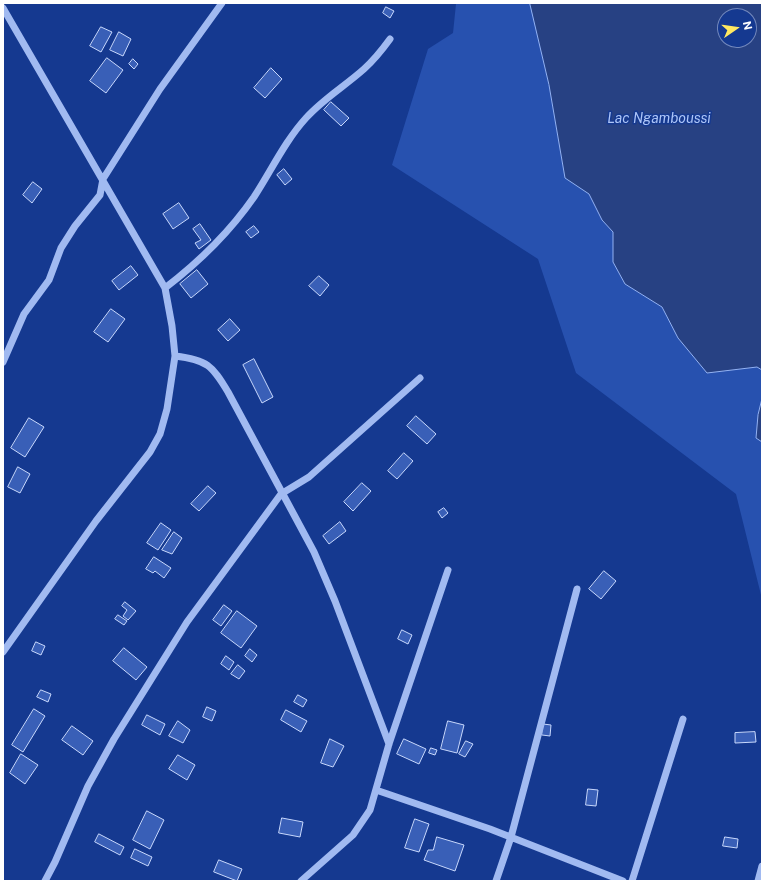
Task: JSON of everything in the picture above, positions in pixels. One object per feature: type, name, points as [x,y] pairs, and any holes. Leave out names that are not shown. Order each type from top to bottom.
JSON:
[{"type":"street","points":[[3,362],[24,314],[49,280],[62,248],[76,226],[100,195],[103,179],[160,89],[222,3]]},
{"type":"street","points":[[3,8],[165,288],[172,326],[175,356],[167,409],[160,434],[150,452],[96,521],[3,652]]},
{"type":"street","points":[[165,288],[190,269],[213,248],[253,198],[289,139],[305,118],[325,98],[364,69],[390,40]]},
{"type":"street","points":[[175,356],[200,360],[207,364],[214,371],[228,392],[281,494],[314,552],[389,744]]},
{"type":"street","points":[[45,881],[55,862],[88,786],[114,739],[187,622],[281,494],[310,477],[420,378]]},
{"type":"street","points":[[301,881],[353,835],[370,810],[389,744],[448,570]]},
{"type":"street","points":[[496,881],[511,837],[577,589]]},
{"type":"street","points":[[632,881],[683,719]]},
{"type":"street","points":[[376,790],[511,837],[624,881]]},
{"type":"street","points":[[758,881],[762,866]]},
{"type":"shaded area","points":[[452,3],[530,3],[549,85],[565,178],[589,194],[602,220],[613,232],[613,262],[625,284],[662,307],[678,338],[732,370],[757,367],[762,370],[762,399],[756,438],[762,442],[762,599],[736,494],[576,373],[538,259],[392,165],[428,49],[453,33],[456,4]]},
{"type":"water","name":"Lac Ngamboussi","points":[[530,3],[762,3],[762,370],[757,367],[707,373],[678,338],[662,307],[625,284],[613,262],[613,232],[602,220],[589,194],[565,178],[549,85]]},
{"type":"water","points":[[762,399],[762,442],[756,438],[758,415]]},
{"type":"building","points":[[386,7],[394,11],[390,18],[383,13]]},
{"type":"building","points":[[101,27],[112,32],[101,52],[90,46]]},
{"type":"building","points":[[119,32],[131,39],[123,56],[110,50]]},
{"type":"building","points":[[107,58],[123,70],[106,93],[90,81]]},
{"type":"building","points":[[133,59],[138,64],[134,69],[129,64]]},
{"type":"building","points":[[271,68],[282,79],[265,98],[254,88]]},
{"type":"building","points":[[331,102],[349,118],[341,126],[324,110]]},
{"type":"building","points":[[284,169],[292,179],[285,185],[277,175]]},
{"type":"building","points":[[33,182],[42,189],[32,203],[23,195]]},
{"type":"building","points":[[179,203],[189,218],[173,229],[163,214]]},
{"type":"building","points":[[200,224],[211,240],[199,249],[195,243],[201,240],[193,229]]},
{"type":"building","points":[[254,226],[259,232],[251,238],[246,232]]},
{"type":"building","points":[[131,266],[138,275],[119,290],[112,281]]},
{"type":"building","points":[[197,270],[208,284],[191,298],[180,284]]},
{"type":"building","points":[[319,276],[329,285],[320,296],[309,286]]},
{"type":"building","points":[[111,309],[125,319],[108,342],[94,332]]},
{"type":"building","points":[[230,319],[240,330],[228,341],[218,330]]},
{"type":"building","points":[[254,359],[273,397],[262,403],[243,365]]},
{"type":"building","points":[[416,416],[436,434],[427,444],[407,426]]},
{"type":"building","points":[[29,418],[44,427],[25,457],[11,448]]},
{"type":"building","points":[[404,453],[413,461],[397,479],[388,471]]},
{"type":"building","points":[[18,467],[30,474],[20,493],[8,487]]},
{"type":"building","points":[[362,483],[371,491],[353,511],[344,502]]},
{"type":"building","points":[[208,486],[216,493],[199,511],[191,504]]},
{"type":"building","points":[[444,508],[448,513],[442,518],[438,512]]},
{"type":"building","points":[[340,522],[346,531],[329,544],[323,536]]},
{"type":"building","points":[[161,523],[171,530],[158,550],[147,543]]},
{"type":"building","points":[[174,532],[182,538],[172,554],[162,550]]},
{"type":"building","points":[[154,557],[171,568],[164,578],[155,571],[153,573],[146,569]]},
{"type":"building","points":[[604,571],[616,581],[601,599],[589,589]]},
{"type":"building","points":[[125,602],[136,611],[128,620],[123,616],[127,610],[122,606]]},
{"type":"building","points":[[224,605],[232,611],[221,626],[213,620]]},
{"type":"building","points":[[237,611],[257,626],[241,648],[221,633]]},
{"type":"building","points":[[118,615],[127,621],[124,625],[115,619]]},
{"type":"building","points":[[402,630],[412,635],[408,644],[398,639]]},
{"type":"building","points":[[36,642],[45,646],[41,655],[32,651]]},
{"type":"building","points":[[124,648],[147,667],[136,680],[113,661]]},
{"type":"building","points":[[250,649],[257,655],[252,662],[245,656]]},
{"type":"building","points":[[226,656],[234,662],[229,670],[221,664]]},
{"type":"building","points":[[238,665],[245,671],[239,679],[231,674]]},
{"type":"building","points":[[41,690],[51,694],[48,702],[37,697]]},
{"type":"building","points":[[298,695],[307,700],[303,707],[294,702]]},
{"type":"building","points":[[207,707],[216,711],[212,721],[203,717]]},
{"type":"building","points":[[34,709],[45,716],[23,752],[12,745]]},
{"type":"building","points":[[286,710],[307,721],[301,732],[281,720]]},
{"type":"building","points":[[147,715],[165,724],[160,735],[142,725]]},
{"type":"building","points":[[178,721],[190,730],[183,743],[169,736]]},
{"type":"building","points":[[448,721],[464,725],[457,753],[441,749]]},
{"type":"building","points":[[543,724],[551,725],[550,736],[542,735]]},
{"type":"building","points":[[72,726],[93,741],[83,755],[62,740]]},
{"type":"building","points":[[755,732],[756,742],[735,743],[735,733]]},
{"type":"building","points":[[330,739],[344,746],[333,767],[321,763]]},
{"type":"building","points":[[404,739],[426,749],[419,764],[397,754]]},
{"type":"building","points":[[466,741],[473,744],[465,757],[459,754]]},
{"type":"building","points":[[431,748],[437,750],[435,755],[429,753]]},
{"type":"building","points":[[21,754],[38,765],[25,784],[10,773]]},
{"type":"building","points":[[178,755],[195,765],[187,780],[169,769]]},
{"type":"building","points":[[588,789],[598,790],[596,806],[586,805]]},
{"type":"building","points":[[147,811],[164,820],[150,849],[133,840]]},
{"type":"building","points":[[282,818],[303,822],[300,837],[279,833]]},
{"type":"building","points":[[415,819],[429,824],[419,852],[405,848]]},
{"type":"building","points":[[99,834],[124,847],[120,855],[95,842]]},
{"type":"building","points":[[437,837],[464,845],[455,871],[424,860],[428,850],[433,850]]},
{"type":"building","points":[[725,837],[738,839],[737,848],[723,846]]},
{"type":"building","points":[[135,849],[152,857],[148,866],[131,858]]},
{"type":"building","points":[[219,860],[242,869],[237,881],[214,872]]}]
